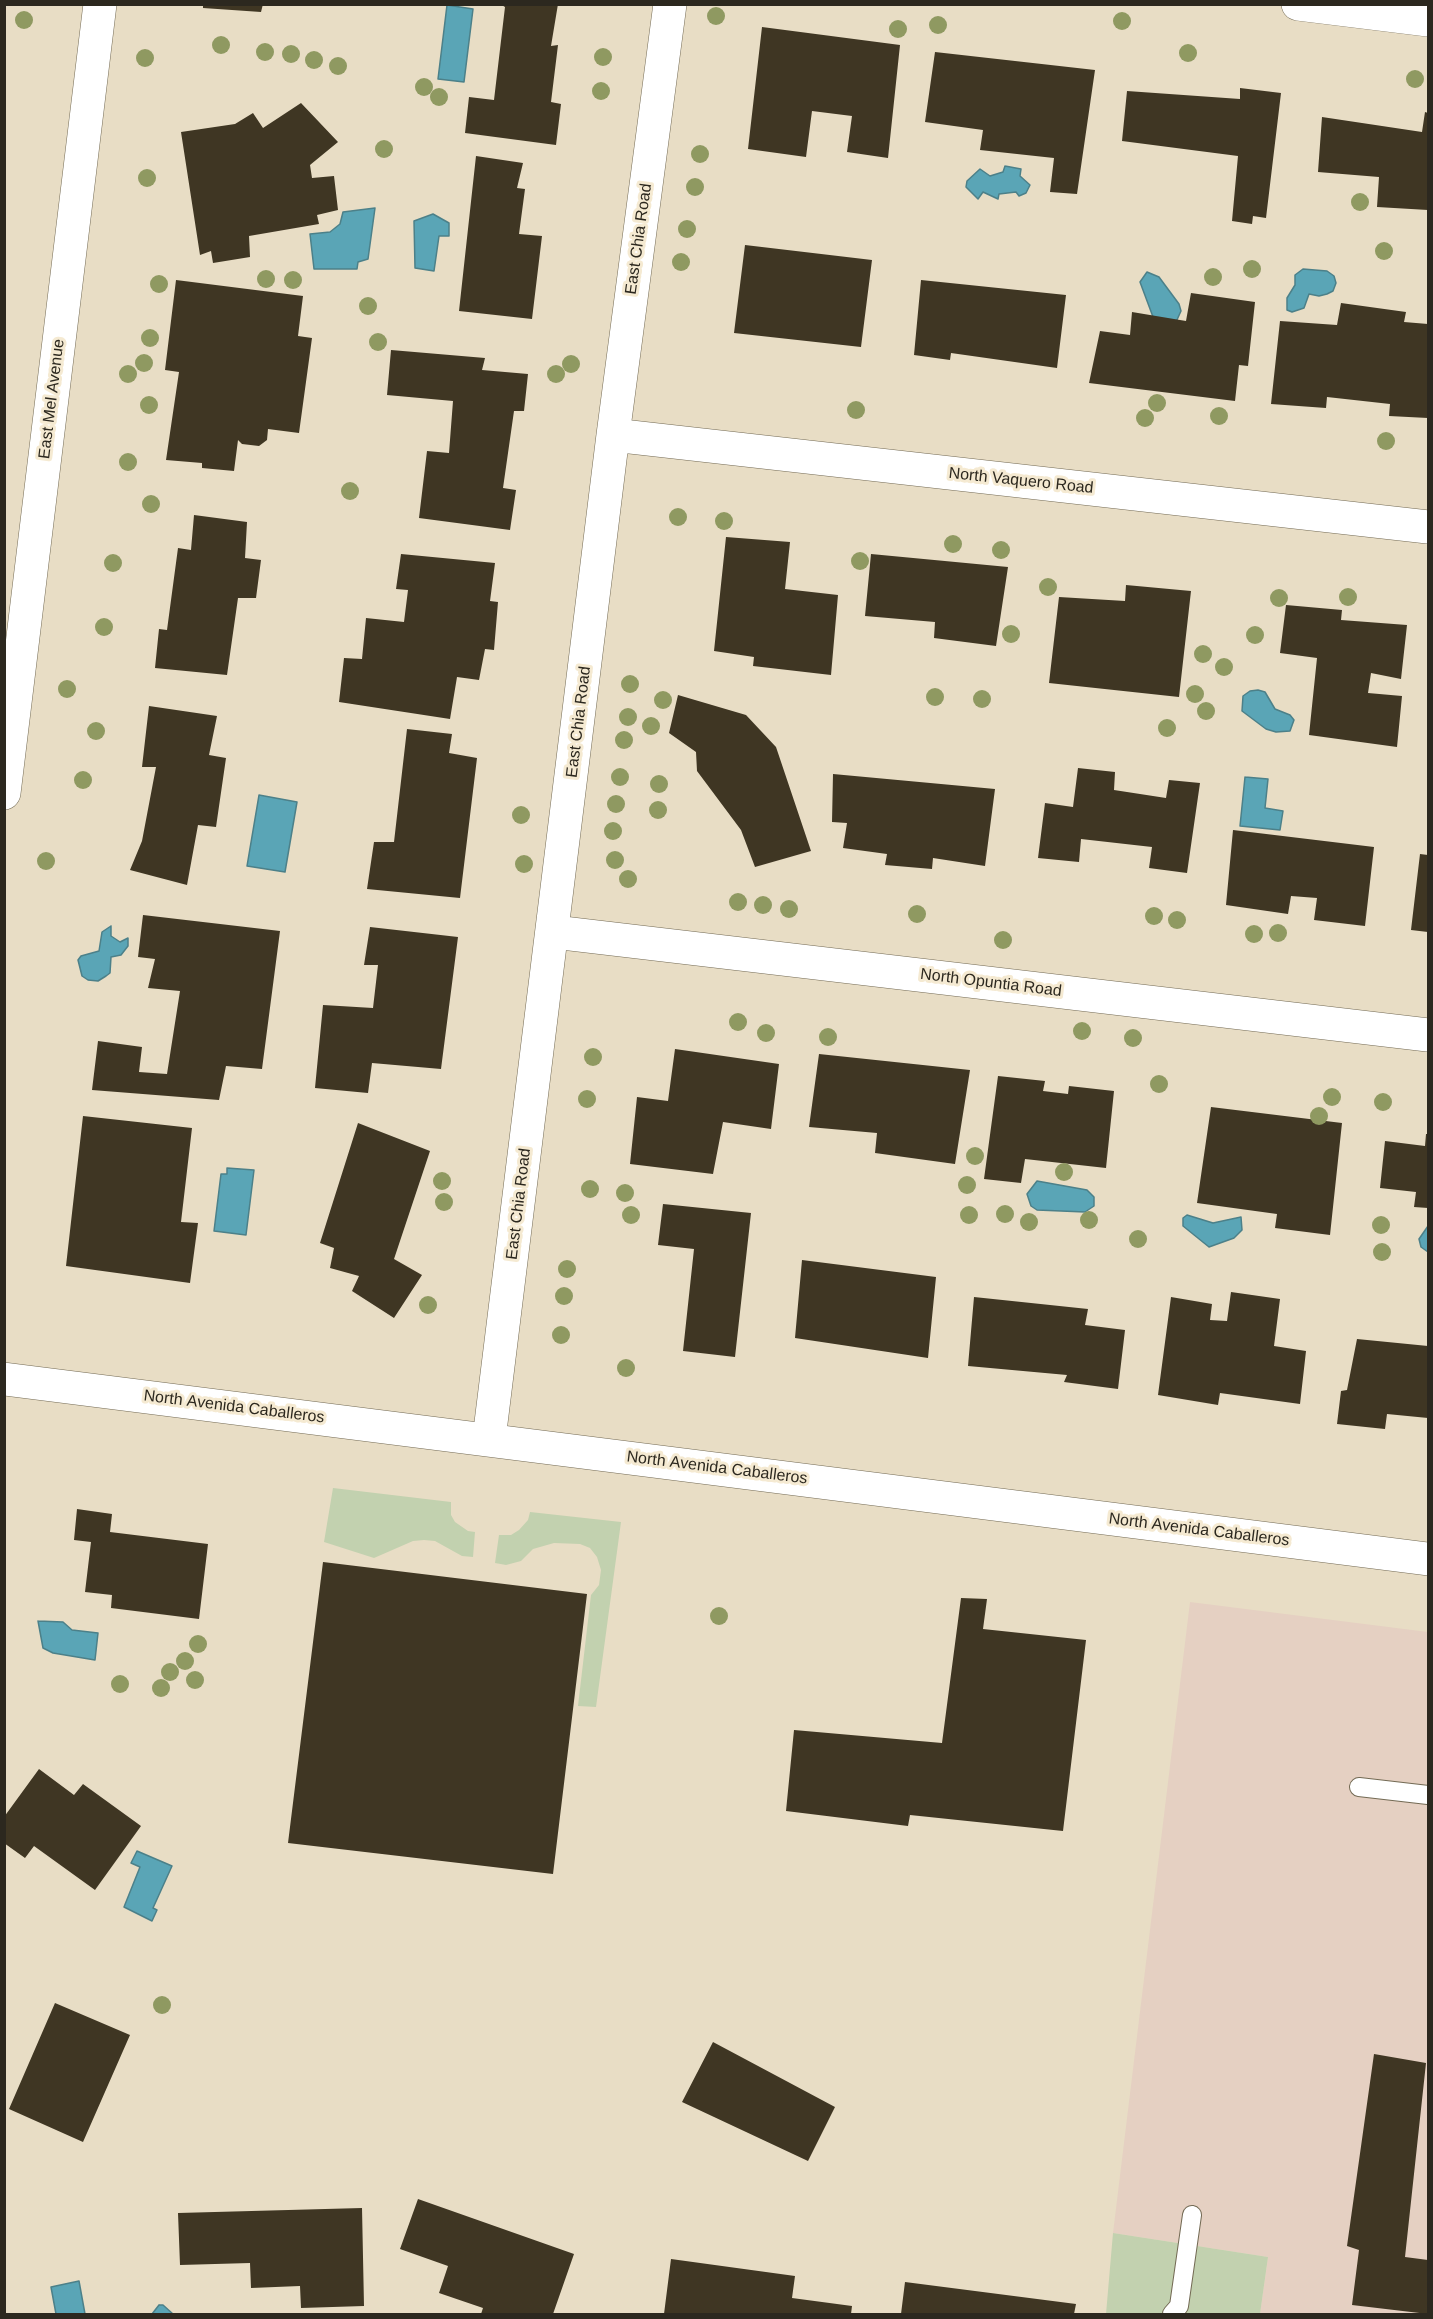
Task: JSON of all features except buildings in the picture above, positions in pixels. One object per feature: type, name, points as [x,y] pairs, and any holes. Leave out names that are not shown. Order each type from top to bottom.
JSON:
[{"type":"street","name":"East Mel Avenue","points":[[4,793],[100,4]]},
{"type":"street","name":"East Chia Road","points":[[489,1439],[554,932],[613,435],[670,4]]},
{"type":"street","points":[[1299,4],[1428,20]]},
{"type":"street","name":"North Vaquero Road","points":[[613,435],[1428,527]]},
{"type":"street","name":"North Opuntia Road","points":[[554,932],[1428,1035]]},
{"type":"street","name":"North Avenida Caballeros","points":[[4,1379],[1428,1559]]},
{"type":"lane","points":[[1359,1787],[1428,1795]]},
{"type":"lane","points":[[1172,2314],[1179,2306],[1192,2215]]},
{"type":"shaded area","points":[[1190,1602],[1428,1632],[1428,2314],[1260,2314],[1268,2257],[1113,2233]]},
{"type":"green space","points":[[333,1488],[451,1502],[451,1515],[455,1522],[468,1531],[475,1532],[473,1557],[462,1556],[435,1541],[413,1541],[374,1558],[324,1542]]},
{"type":"green space","points":[[530,1512],[621,1522],[596,1707],[578,1706],[591,1595],[599,1585],[601,1570],[597,1557],[590,1548],[580,1544],[554,1543],[533,1549],[521,1561],[506,1565],[495,1563],[499,1535],[511,1535],[519,1530],[528,1520]]},
{"type":"green space","points":[[1113,2233],[1268,2257],[1260,2314],[1106,2314]]},
{"type":"water","points":[[447,5],[473,9],[464,82],[438,79]]},
{"type":"water","points":[[1005,166],[1021,169],[1020,176],[1030,185],[1026,193],[1019,196],[1016,192],[999,194],[998,199],[983,192],[978,199],[966,187],[967,181],[980,169],[990,176],[1003,172]]},
{"type":"water","points":[[375,208],[368,259],[358,262],[357,269],[314,269],[310,234],[330,232],[340,224],[343,212]]},
{"type":"water","points":[[433,214],[449,223],[449,236],[439,236],[434,271],[415,268],[414,221]]},
{"type":"water","points":[[1303,269],[1327,271],[1334,276],[1336,283],[1333,291],[1327,294],[1319,296],[1309,294],[1304,308],[1292,312],[1287,310],[1287,298],[1295,285],[1295,275]]},
{"type":"water","points":[[1147,272],[1159,277],[1179,304],[1181,311],[1176,322],[1156,325],[1140,282]]},
{"type":"water","points":[[1250,691],[1265,692],[1275,709],[1290,715],[1294,720],[1290,731],[1276,732],[1266,729],[1242,711],[1243,696]]},
{"type":"water","points":[[1245,777],[1268,779],[1265,808],[1283,811],[1280,830],[1240,826]]},
{"type":"water","points":[[259,795],[297,802],[285,872],[247,866]]},
{"type":"water","points":[[111,926],[111,936],[120,942],[128,938],[128,946],[121,955],[111,957],[110,973],[98,981],[88,980],[82,976],[78,960],[81,956],[99,951],[102,932]]},
{"type":"water","points":[[227,1168],[254,1170],[246,1235],[214,1231],[221,1174],[227,1174]]},
{"type":"water","points":[[1037,1181],[1087,1190],[1094,1197],[1094,1206],[1085,1212],[1037,1210],[1031,1206],[1027,1194]]},
{"type":"water","points":[[1187,1215],[1213,1223],[1241,1217],[1242,1230],[1234,1238],[1209,1247],[1183,1226],[1183,1218]]},
{"type":"water","points":[[1428,1226],[1428,1252],[1421,1247],[1419,1239]]},
{"type":"water","points":[[38,1621],[63,1622],[72,1630],[98,1633],[95,1660],[53,1653],[43,1648]]},
{"type":"water","points":[[137,1851],[172,1866],[153,1908],[157,1910],[152,1921],[124,1907],[140,1867],[131,1863]]},
{"type":"water","points":[[79,2281],[85,2314],[56,2314],[51,2287]]},
{"type":"water","points":[[159,2305],[163,2305],[173,2314],[152,2314]]}]
